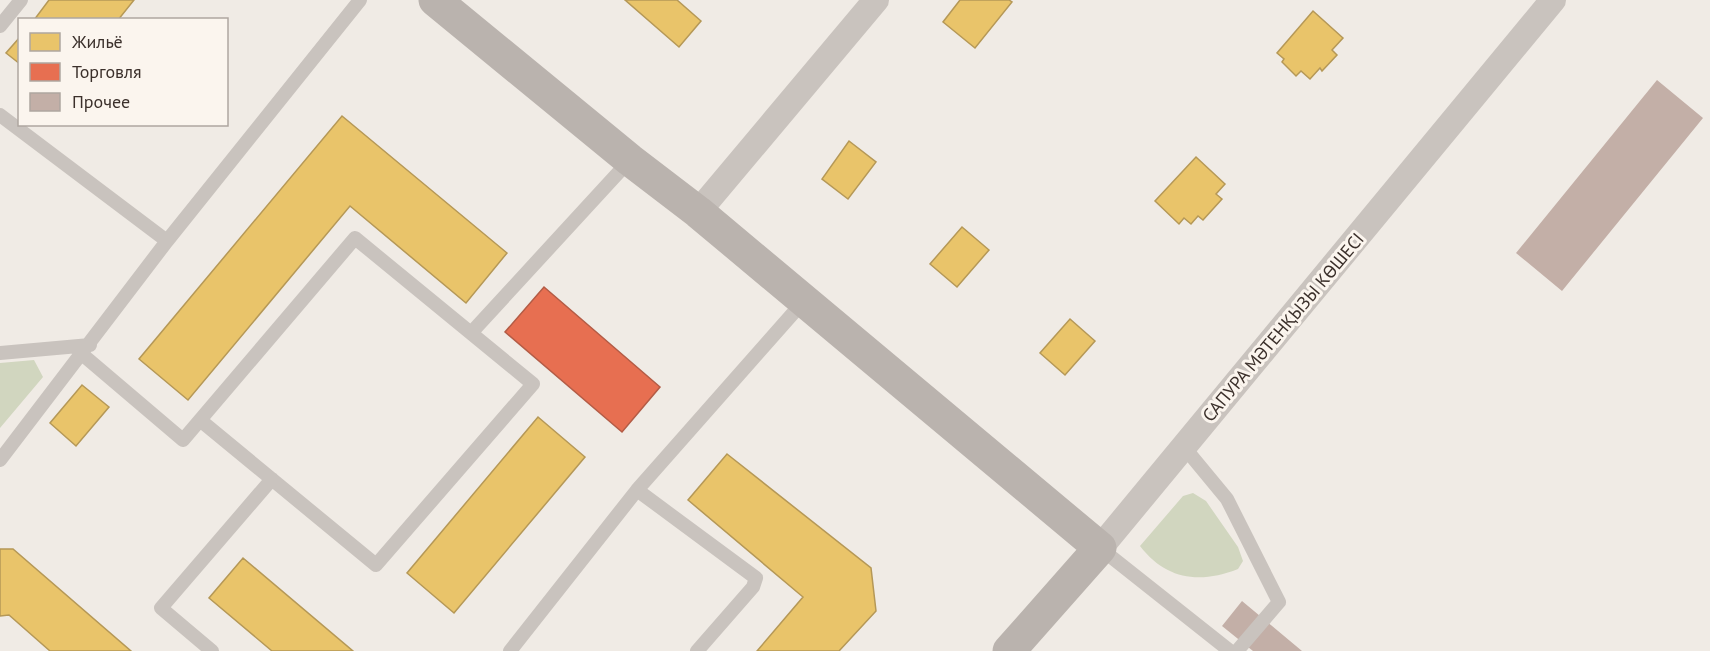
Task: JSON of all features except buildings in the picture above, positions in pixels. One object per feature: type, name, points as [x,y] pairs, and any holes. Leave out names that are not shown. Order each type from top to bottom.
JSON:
[{"type":"street","points":[[435,0],[630,160],[699,212],[803,302],[1100,548]]},
{"type":"street","points":[[699,212],[876,0]]},
{"type":"street","name":"САПУРА МӘТЕНҚЫЗЫ КӨШЕСІ","points":[[1009,651],[1100,548],[1553,0]]},
{"type":"lane","points":[[0,26],[21,0]]},
{"type":"lane","points":[[0,460],[167,241],[360,0]]},
{"type":"lane","points":[[0,115],[167,241]]},
{"type":"lane","points":[[471,333],[630,160]]},
{"type":"lane","points":[[0,353],[86,350],[183,440],[200,420],[355,238],[533,384],[376,565],[200,420]]},
{"type":"lane","points":[[510,651],[637,490],[803,302]]},
{"type":"lane","points":[[1184,447],[1227,500],[1279,602],[1238,651]]},
{"type":"lane","points":[[212,651],[161,608],[272,479]]},
{"type":"lane","points":[[637,490],[756,578],[753,587],[697,651]]},
{"type":"lane","points":[[1100,548],[1230,651]]},
{"type":"green space","points":[[34,360],[43,377],[0,428],[0,363]]},
{"type":"green space","points":[[1193,493],[1206,501],[1238,547],[1243,561],[1238,569],[1210,577],[1184,576],[1161,566],[1140,546],[1183,496]]}]
